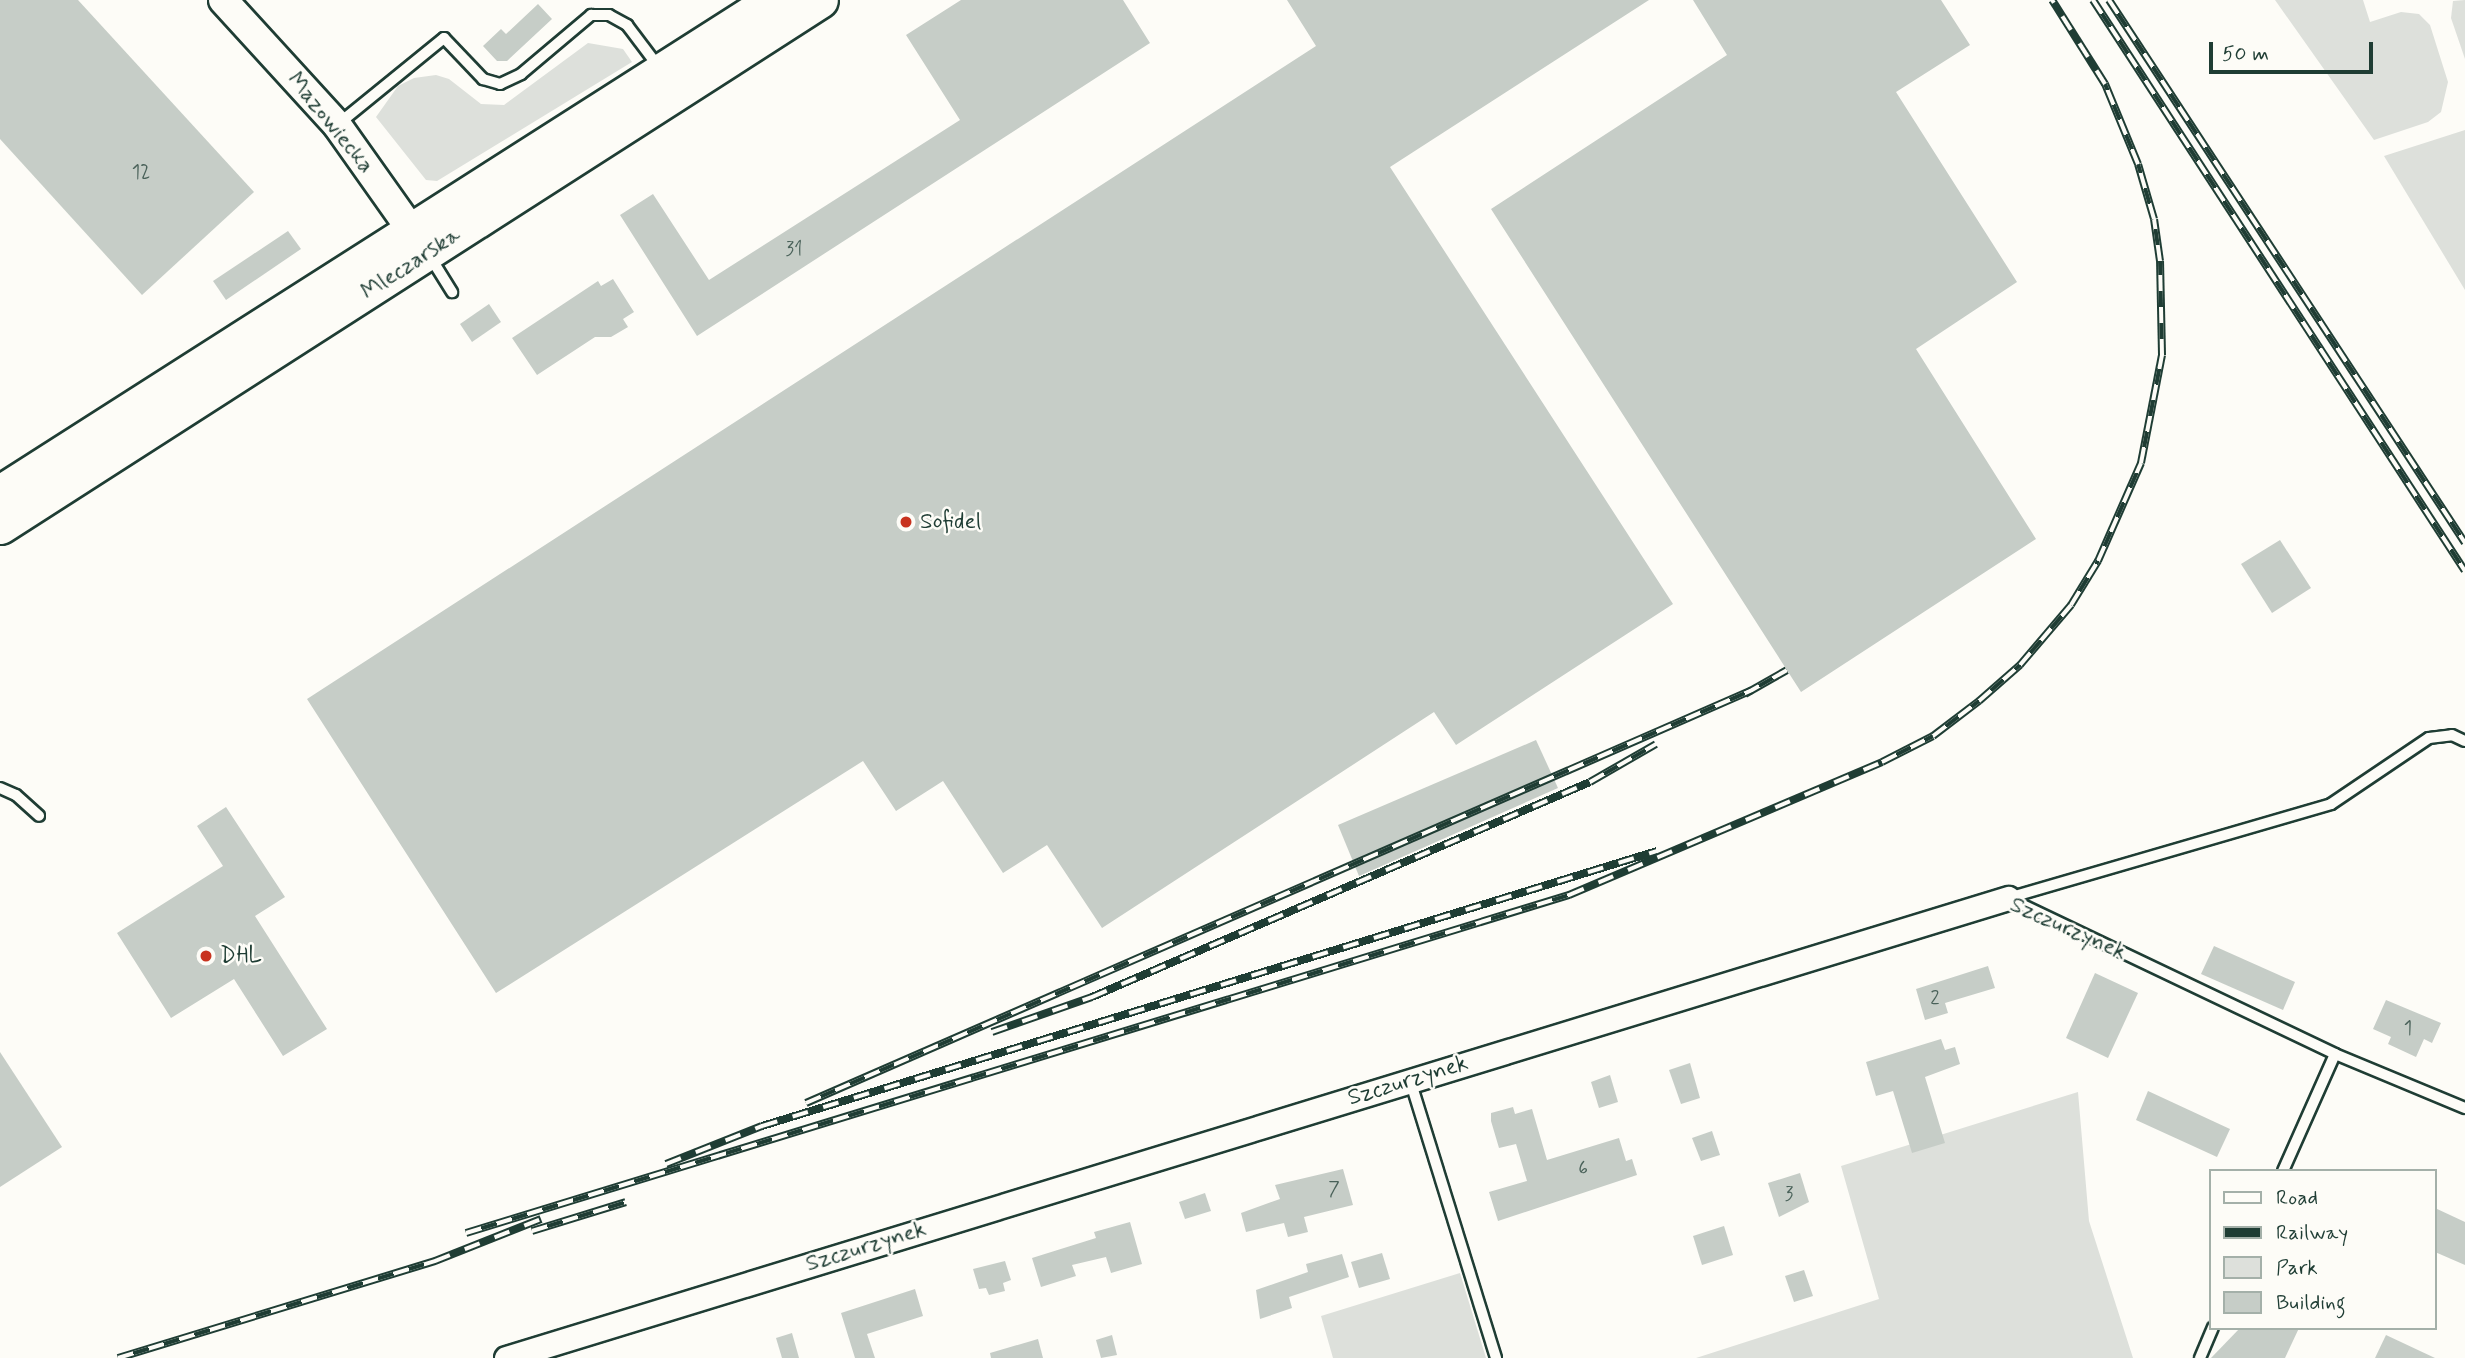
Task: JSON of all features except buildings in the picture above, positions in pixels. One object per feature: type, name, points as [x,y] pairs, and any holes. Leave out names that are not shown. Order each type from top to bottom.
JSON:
[{"type":"main road","name":"Mleczarska","points":[[670,83],[772,0]]},
{"type":"main road","name":"Mleczarska","points":[[0,493],[420,242],[670,83],[820,0]]},
{"type":"main road","name":"Mleczarska","points":[[0,526],[420,242]]},
{"type":"street","name":"Mazowiecka","points":[[223,0],[337,125],[420,242]]},
{"type":"street","name":"Szczurzynek","points":[[506,1358],[2008,898]]},
{"type":"lane","points":[[337,125],[443,38],[483,79],[500,84],[521,74],[591,15],[610,15],[627,25],[670,83]]},
{"type":"lane","points":[[420,242],[452,292]]},
{"type":"lane","points":[[2008,898],[2332,804],[2429,738],[2452,736],[2465,741]]},
{"type":"lane","points":[[0,788],[16,794],[39,816]]},
{"type":"lane","name":"Szczurzynek","points":[[2008,898],[2335,1054],[2465,1108]]},
{"type":"lane","points":[[2284,1169],[2335,1054]]},
{"type":"lane","points":[[1410,1080],[1496,1358]]},
{"type":"lane","points":[[2200,1358],[2212,1330]]},
{"type":"green space","points":[[2275,0],[2363,0],[2370,22],[2401,12],[2419,14],[2430,25],[2448,82],[2441,112],[2428,122],[2374,140]]},
{"type":"green space","points":[[2465,0],[2465,59],[2451,18],[2453,1]]},
{"type":"green space","points":[[588,43],[623,49],[632,62],[437,181],[426,180],[376,117],[398,86],[414,78],[436,75],[449,79],[481,104],[504,105]]},
{"type":"green space","points":[[2465,130],[2465,290],[2384,156]]},
{"type":"green space","points":[[2078,1092],[2089,1221],[2133,1358],[1696,1358],[1879,1299],[1841,1166]]},
{"type":"green space","points":[[1460,1273],[1486,1358],[1333,1358],[1321,1316]]},
{"type":"railway","points":[[466,1233],[1569,895],[1882,762],[1933,736],[1979,701],[2020,665],[2071,605],[2098,561],[2141,463],[2162,355],[2160,261],[2154,219],[2138,164],[2105,84],[2052,0]]},
{"type":"railway","points":[[2093,0],[2465,571]]},
{"type":"railway","points":[[2109,0],[2465,543]]},
{"type":"railway","points":[[1745,694],[1787,670]]},
{"type":"railway","points":[[806,1103],[1752,690]]},
{"type":"railway","points":[[992,1032],[1092,997],[1590,782],[1656,744]]},
{"type":"railway","points":[[666,1164],[762,1126],[1657,851]]},
{"type":"railway","points":[[532,1231],[626,1202]]},
{"type":"railway","points":[[118,1358],[435,1261],[541,1219]]},
{"type":"place","name":"Sofidel","points":[[906,522]]},
{"type":"place","name":"DHL","points":[[206,956]]}]
